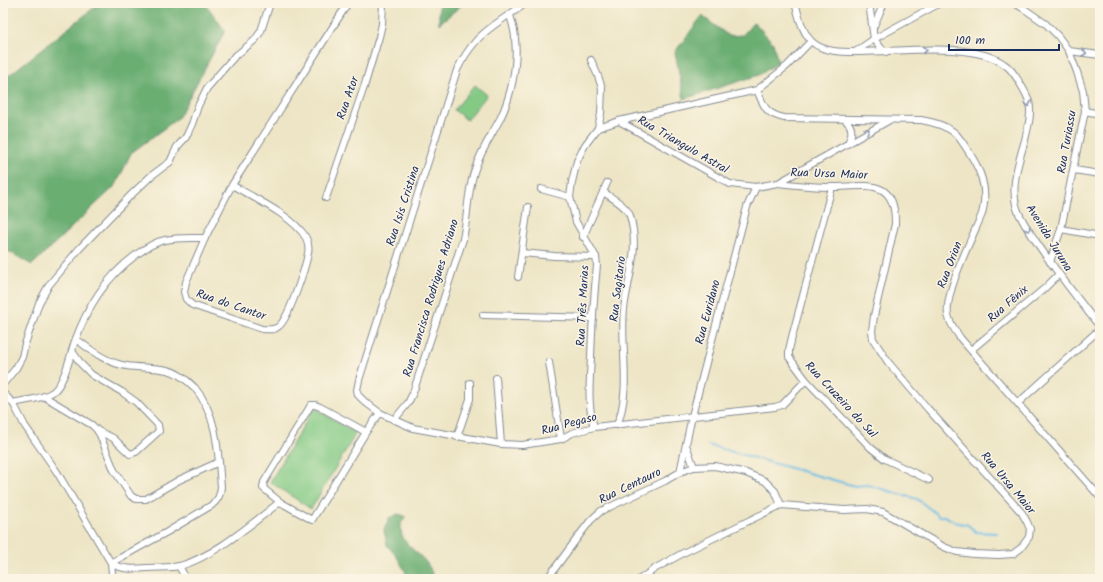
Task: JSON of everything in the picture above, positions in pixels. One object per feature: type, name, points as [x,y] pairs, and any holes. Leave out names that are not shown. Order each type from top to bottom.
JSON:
[{"type":"street","points":[[3,384],[16,368],[22,357],[39,303],[49,285],[79,249],[130,196],[151,176],[170,162],[177,147],[186,137],[207,88],[234,57],[255,40],[261,31],[270,3]]},
{"type":"street","name":"Rua do Cantor","points":[[232,185],[289,219],[301,230],[306,239],[308,251],[305,267],[286,318],[273,330],[262,329],[192,305],[186,299],[184,292],[186,282],[205,238],[232,185],[348,3]]},
{"type":"street","name":"Rua Ator","points":[[326,198],[379,38],[382,24],[383,3]]},
{"type":"street","points":[[510,15],[526,3]]},
{"type":"street","points":[[591,60],[602,88],[601,114],[598,128],[620,121],[757,90],[786,66],[812,41],[805,32],[795,3]]},
{"type":"street","points":[[869,3],[874,39],[886,52]]},
{"type":"street","points":[[873,28],[884,3]]},
{"type":"street","points":[[855,52],[874,39],[940,3]]},
{"type":"street","name":"Rua Turiassu","points":[[1015,3],[1046,24],[1058,36],[1069,51],[1083,91],[1085,111],[1074,170],[1061,229],[1050,262]]},
{"type":"street","name":"Rua Isis Cristina","points":[[380,413],[358,395],[357,390],[359,380],[457,70],[476,40],[510,15]]},
{"type":"street","name":"Rua Francisca Rodrigues Adriano","points":[[394,420],[408,403],[413,393],[463,239],[467,222],[474,171],[480,156],[501,117],[511,89],[516,57],[515,37],[510,15]]},
{"type":"street","name":"Avenida Juruna","points":[[812,41],[822,48],[832,51],[886,52],[950,49],[967,51],[988,56],[1004,64],[1018,79],[1029,102],[1029,124],[1014,183],[1016,207],[1022,221],[1058,275],[1100,328]]},
{"type":"street","points":[[1069,51],[1100,55]]},
{"type":"street","name":"Rua Orion","points":[[757,90],[764,108],[773,116],[804,120],[843,118],[888,121],[921,120],[934,122],[944,126],[956,134],[969,152],[981,176],[985,189],[985,202],[982,214],[952,288],[948,306],[948,314],[952,326],[961,339],[1100,497]]},
{"type":"street","points":[[1085,111],[1100,114]]},
{"type":"street","points":[[843,118],[849,122],[851,127],[852,132],[848,143]]},
{"type":"street","name":"Rua Triangulo Astral","points":[[620,121],[730,184],[756,187],[778,183],[888,121]]},
{"type":"street","name":"Rua Três Marias","points":[[594,427],[590,409],[590,394],[597,264],[596,257],[576,222],[570,197],[577,161],[598,128]]},
{"type":"street","points":[[1074,170],[1100,174]]},
{"type":"street","points":[[584,237],[607,183]]},
{"type":"street","name":"Rua Ursa Maior","points":[[778,183],[832,187],[860,185],[873,186],[885,192],[892,198],[895,210],[895,224],[874,316],[872,331],[873,339],[893,368],[1022,514],[1030,529],[1029,537],[1021,548],[1013,554],[974,554],[958,552],[944,546],[883,512],[781,505]]},
{"type":"street","name":"Rua Euridano","points":[[680,472],[692,416],[747,207],[756,187]]},
{"type":"street","name":"Rua Cruzeiro do Sul","points":[[832,187],[789,350],[789,357],[806,380],[871,448],[885,459],[929,480]]},
{"type":"street","points":[[541,189],[570,197]]},
{"type":"street","name":"Rua Sagitario","points":[[603,192],[617,201],[630,214],[635,236],[631,273],[624,309],[624,394],[622,412],[617,425]]},
{"type":"street","points":[[518,277],[528,207]]},
{"type":"street","points":[[1061,229],[1100,236]]},
{"type":"street","points":[[13,403],[45,397],[57,388],[76,339],[97,295],[109,279],[124,264],[143,250],[158,242],[176,238],[205,238]]},
{"type":"street","points":[[522,253],[554,256],[596,257]]},
{"type":"street","name":"Rua Fênix","points":[[971,350],[1045,288],[1058,275]]},
{"type":"street","points":[[483,316],[593,318]]},
{"type":"street","points":[[1018,403],[1100,328]]},
{"type":"street","points":[[76,339],[96,354],[112,362],[126,366],[169,370],[189,382],[205,402],[214,430],[221,487],[220,495],[217,500],[212,505],[167,532],[111,563]]},
{"type":"street","points":[[45,397],[92,425],[97,430],[113,438],[130,454],[136,452],[160,432],[158,425],[136,402],[122,392],[92,375],[86,370],[72,351]]},
{"type":"street","points":[[549,362],[561,439]]},
{"type":"street","points":[[496,378],[501,444]]},
{"type":"street","name":"Rua Pegaso","points":[[380,413],[414,428],[501,444],[522,445],[561,439],[572,433],[594,427],[775,408],[782,404],[806,380]]},
{"type":"street","points":[[457,437],[470,399],[470,383]]},
{"type":"street","points":[[3,393],[13,403],[25,426],[57,472],[111,563],[114,579]]},
{"type":"street","points":[[366,432],[320,407],[311,405],[264,482],[263,488],[280,502],[312,520],[366,432],[380,413]]},
{"type":"street","points":[[97,430],[114,470],[131,496],[136,499],[146,499],[179,480],[219,462]]},
{"type":"street","points":[[686,445],[694,467]]},
{"type":"street","name":"Rua Centauro","points":[[547,579],[586,526],[601,511],[665,481],[680,472],[694,467],[715,466],[746,473],[765,481],[775,491],[781,505]]},
{"type":"street","points":[[111,563],[131,569],[178,566],[210,552],[280,502]]},
{"type":"street","points":[[640,579],[656,568],[685,552],[781,505]]},
{"type":"street","points":[[178,566],[186,579]]},
{"type":"green space","points":[[100,3],[205,3],[225,31],[178,118],[131,153],[116,185],[32,265],[3,248],[3,80]]},
{"type":"green space","points":[[439,3],[464,3],[439,24]]},
{"type":"green space","points":[[702,16],[729,36],[743,35],[754,22],[773,43],[778,63],[759,75],[684,99],[675,52]]},
{"type":"green space","points":[[475,85],[487,95],[467,120],[454,110]]},
{"type":"green space","points":[[314,408],[356,433],[311,509],[270,482]]},
{"type":"green space","points":[[398,514],[405,516],[405,519],[401,523],[401,531],[405,542],[428,565],[433,579],[408,579],[397,557],[387,545],[384,530],[389,518]]},
{"type":"waterway","points":[[708,445],[855,486],[868,485],[917,499],[939,516],[945,516],[955,522],[968,525],[976,532],[997,533]]}]
